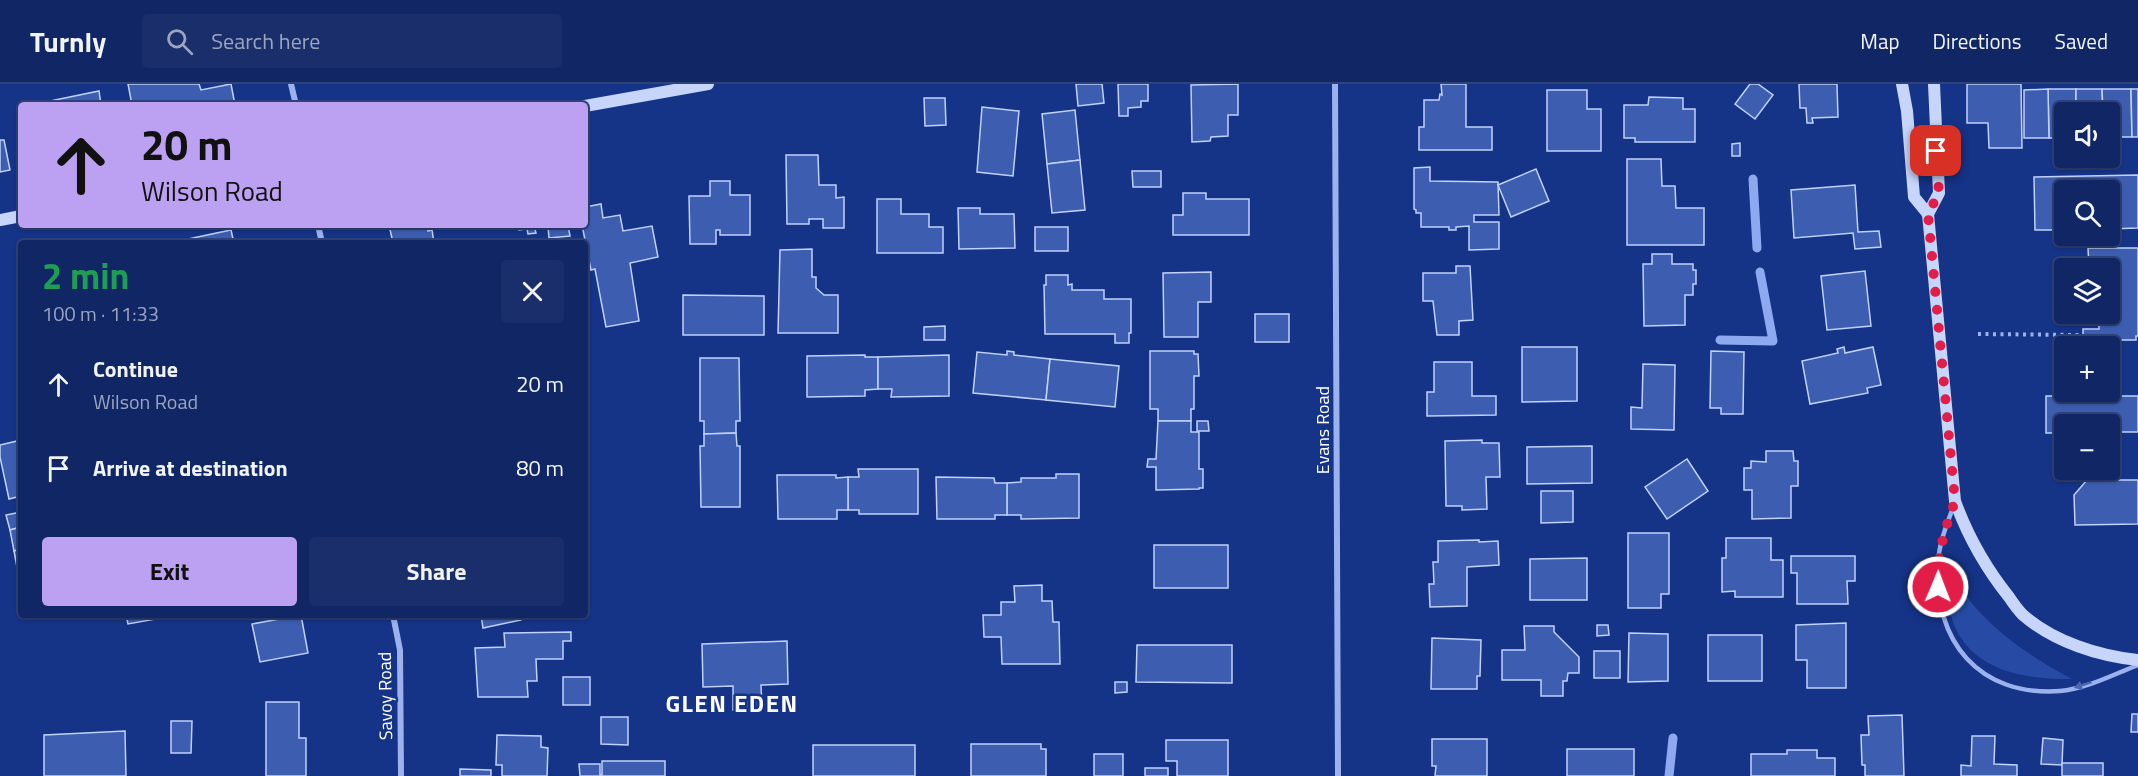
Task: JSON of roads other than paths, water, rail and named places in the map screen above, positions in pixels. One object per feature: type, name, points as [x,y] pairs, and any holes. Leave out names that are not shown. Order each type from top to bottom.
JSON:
[{"type":"street","points":[[291,84],[295,102]]},
{"type":"street","points":[[588,105],[708,84]]},
{"type":"street","name":"Evans Road","points":[[1335,84],[1338,776]]},
{"type":"street","points":[[1902,84],[1907,111],[1914,197],[1928,214]]},
{"type":"street","points":[[1934,84],[1939,193],[1928,214],[1955,501],[1967,533],[1982,560],[2023,615],[2050,633],[2076,646],[2138,662]]},
{"type":"street","points":[[0,220],[18,217]]},
{"type":"street","name":"Savoy Road","points":[[394,618],[400,650],[401,776]]},
{"type":"lane","points":[[1955,501],[1940,544],[1938,587],[1942,611],[1950,635],[1959,652],[1971,664],[1990,678],[2013,688],[2062,691],[2083,686],[2138,662]]},
{"type":"waterway","points":[[1753,179],[1757,248]]},
{"type":"waterway","points":[[1720,340],[1773,341],[1760,272]]},
{"type":"waterway","points":[[1669,776],[1673,738]]},
{"type":"district","name":"GLEN EDEN","points":[[732,703]]}]
